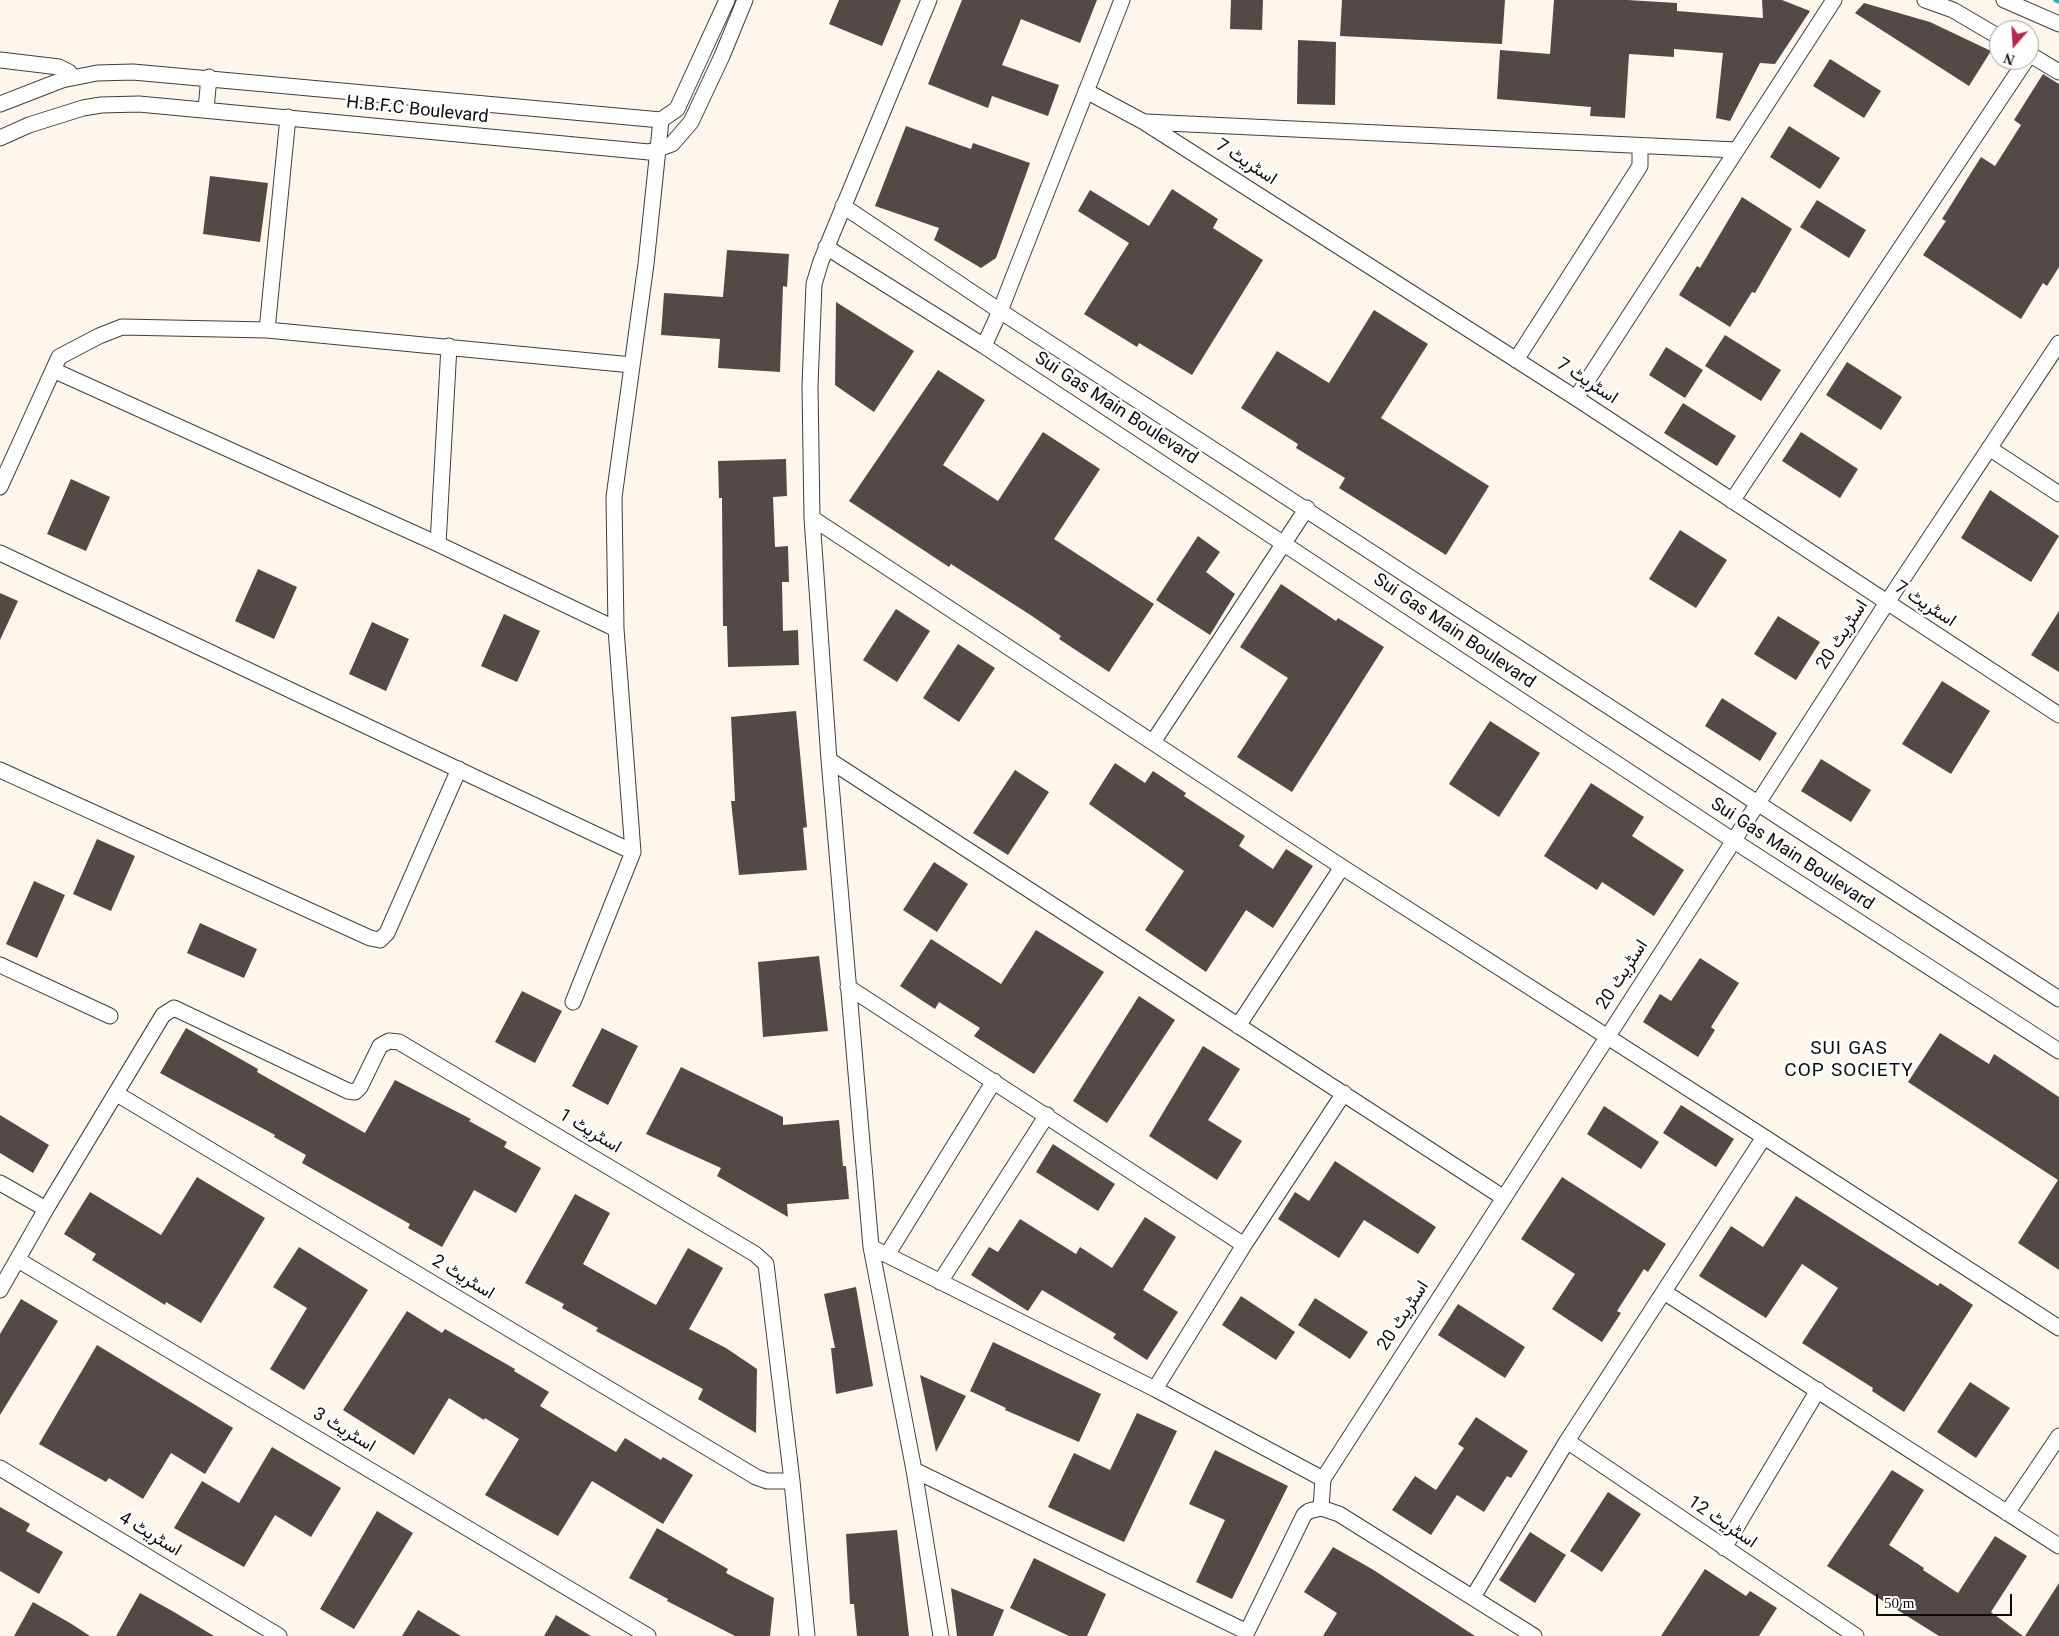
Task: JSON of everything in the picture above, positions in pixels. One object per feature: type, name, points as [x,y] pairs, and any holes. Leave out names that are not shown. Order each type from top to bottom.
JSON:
[{"type":"street","points":[[573,1002],[633,852],[616,629],[614,497],[660,150],[661,120],[672,115],[680,104],[727,0]]},
{"type":"street","points":[[660,150],[672,144],[691,122],[722,56],[745,0]]},
{"type":"street","points":[[930,0],[826,247],[814,284],[810,386],[812,518],[829,760],[871,1247],[914,1470],[941,1636]]},
{"type":"street","points":[[984,346],[1000,311],[1122,0]]},
{"type":"street","points":[[1576,398],[1834,0]]},
{"type":"street","points":[[1925,0],[1953,10],[1989,30]]},
{"type":"street","points":[[2004,0],[2059,24]]},
{"type":"street","points":[[0,60],[59,67],[69,72],[72,78]]},
{"type":"street","points":[[2039,61],[2059,72]]},
{"type":"street","points":[[1732,500],[2019,70]]},
{"type":"street","name":"H.B.F.C Boulevard","points":[[0,104],[72,78],[122,72],[210,77],[661,120]]},
{"type":"street","points":[[206,109],[210,77]]},
{"type":"street","name":"اسٹریٹ 7","points":[[1086,91],[1144,122],[1576,398],[1886,604],[2059,715]]},
{"type":"street","name":"H.B.F.C Boulevard","points":[[0,138],[29,125],[101,105],[139,104],[636,152],[660,150]]},
{"type":"street","points":[[267,330],[288,117]]},
{"type":"street","points":[[1144,122],[1736,150]]},
{"type":"street","points":[[1516,360],[1640,166],[1640,146]]},
{"type":"street","name":"Sui Gas Main Boulevard","points":[[843,206],[1000,311],[1307,508],[2059,998]]},
{"type":"street","name":"Sui Gas Main Boulevard","points":[[826,247],[984,346],[1734,841],[2059,1051]]},
{"type":"street","points":[[0,487],[59,357],[99,336],[122,327],[267,330],[632,365]]},
{"type":"street","name":"اسٹریٹ 20","points":[[1321,1508],[1323,1479],[1886,604],[2059,343]]},
{"type":"street","points":[[438,544],[449,346]]},
{"type":"street","points":[[53,370],[438,544],[616,629]]},
{"type":"street","points":[[1989,448],[2059,494]]},
{"type":"street","points":[[1153,742],[1307,508]]},
{"type":"street","points":[[812,518],[1342,867],[2059,1328]]},
{"type":"street","points":[[0,553],[633,852]]},
{"type":"street","points":[[829,760],[1504,1198]]},
{"type":"street","points":[[0,770],[370,938],[380,940],[387,932],[458,769]]},
{"type":"street","points":[[1238,1026],[1342,867]]},
{"type":"street","points":[[0,965],[110,1016]]},
{"type":"street","points":[[848,987],[1244,1245]]},
{"type":"street","name":"اسٹریٹ 1","points":[[117,1094],[163,1015],[174,1008],[348,1091],[355,1092],[360,1088],[380,1046],[389,1040],[398,1042],[416,1052],[755,1254],[766,1264],[792,1481]]},
{"type":"street","points":[[887,1255],[994,1081]]},
{"type":"street","points":[[1155,1389],[1244,1245],[1344,1093]]},
{"type":"street","points":[[0,1290],[46,1209],[117,1094]]},
{"type":"street","name":"اسٹریٹ 2","points":[[117,1094],[756,1478],[766,1481],[792,1481]]},
{"type":"street","points":[[940,1282],[1047,1115]]},
{"type":"street","points":[[1473,1597],[1567,1441],[1764,1137]]},
{"type":"street","points":[[0,1183],[46,1209]]},
{"type":"street","points":[[871,1247],[1155,1389],[1323,1479]]},
{"type":"street","name":"اسٹریٹ 3","points":[[18,1260],[648,1636]]},
{"type":"street","points":[[1664,1292],[2059,1546]]},
{"type":"street","points":[[1724,1548],[1818,1390]]},
{"type":"street","points":[[2007,1513],[2059,1436]]},
{"type":"street","name":"اسٹریٹ 12","points":[[1567,1441],[1856,1636]]},
{"type":"street","name":"اسٹریٹ 4","points":[[0,1468],[279,1636]]},
{"type":"street","points":[[914,1470],[1246,1634],[1304,1516],[1310,1511],[1321,1508],[1339,1514],[1534,1636]]},
{"type":"street","points":[[792,1481],[807,1636]]},
{"type":"building","points":[[839,0],[901,0],[882,46],[829,24]]},
{"type":"building","points":[[962,0],[1097,0],[1080,43],[1021,19],[1002,65],[1059,85],[1048,116],[992,96],[988,108],[928,84]]},
{"type":"building","points":[[1231,0],[1263,0],[1262,30],[1230,29]]},
{"type":"building","points":[[1342,0],[1505,0],[1502,44],[1340,36]]},
{"type":"building","points":[[1554,0],[1627,0],[1677,3],[1677,11],[1763,18],[1762,0],[1782,0],[1810,11],[1775,64],[1760,63],[1730,121],[1716,118],[1723,53],[1674,49],[1674,57],[1629,54],[1625,118],[1590,116],[1591,107],[1497,99],[1500,50],[1550,54]]},
{"type":"building","points":[[1864,3],[1930,22],[1989,50],[1989,54],[1969,86],[1855,13]]},
{"type":"building","points":[[1298,40],[1336,42],[1335,105],[1297,104]]},
{"type":"building","points":[[1830,59],[1881,91],[1864,118],[1813,86]]},
{"type":"building","points":[[2043,74],[2059,84],[2059,267],[2047,286],[2043,283],[2021,319],[1923,255],[1946,221],[1942,219],[1981,157],[1995,166],[2021,125],[2014,120]]},
{"type":"building","points":[[906,126],[971,149],[973,143],[1030,163],[996,258],[981,268],[934,240],[939,228],[875,206]]},
{"type":"building","points":[[1789,126],[1840,158],[1820,189],[1770,157]]},
{"type":"building","points":[[210,176],[268,183],[260,242],[203,234]]},
{"type":"building","points":[[1172,189],[1218,219],[1213,228],[1263,260],[1192,375],[1139,343],[1137,347],[1084,314],[1129,243],[1078,211],[1090,190],[1149,226]]},
{"type":"building","points":[[1742,197],[1792,229],[1755,293],[1752,292],[1730,327],[1679,295],[1697,266],[1700,268]]},
{"type":"building","points":[[1817,200],[1866,230],[1849,258],[1800,227]]},
{"type":"building","points":[[727,250],[789,254],[787,287],[783,286],[780,372],[718,368],[720,339],[661,335],[664,293],[723,297]]},
{"type":"building","points":[[836,302],[914,351],[874,412],[835,385]]},
{"type":"building","points":[[1374,310],[1428,344],[1381,418],[1489,486],[1446,555],[1339,488],[1345,478],[1296,448],[1298,444],[1241,408],[1277,351],[1329,383]]},
{"type":"building","points":[[1725,335],[1781,370],[1761,401],[1705,366]]},
{"type":"building","points":[[1666,347],[1703,370],[1685,398],[1649,375]]},
{"type":"building","points":[[1847,362],[1902,397],[1881,430],[1826,395]]},
{"type":"building","points":[[938,370],[985,400],[943,465],[998,501],[1043,432],[1100,469],[1054,539],[1154,604],[1109,672],[1059,639],[1061,636],[1032,616],[951,564],[949,567],[849,501]]},
{"type":"building","points":[[1683,403],[1736,436],[1717,466],[1664,433]]},
{"type":"building","points":[[1801,432],[1858,469],[1840,498],[1782,461]]},
{"type":"building","points":[[786,459],[787,496],[773,497],[775,547],[788,546],[789,582],[782,582],[783,631],[798,630],[799,665],[728,667],[727,626],[723,626],[722,498],[719,498],[718,461]]},
{"type":"building","points":[[71,479],[110,497],[86,551],[47,534]]},
{"type":"building","points":[[1990,490],[2059,536],[2031,582],[1961,538]]},
{"type":"building","points":[[1680,530],[1727,560],[1696,608],[1649,579]]},
{"type":"building","points":[[1198,536],[1220,552],[1206,572],[1235,594],[1210,635],[1156,600]]},
{"type":"building","points":[[258,569],[297,587],[274,639],[235,621]]},
{"type":"building","points":[[1281,584],[1336,621],[1338,618],[1384,647],[1292,792],[1237,757],[1288,678],[1240,647]]},
{"type":"building","points":[[0,593],[18,601],[0,640]]},
{"type":"building","points":[[896,609],[930,631],[897,682],[863,660]]},
{"type":"building","points":[[2059,611],[2059,672],[2031,655]]},
{"type":"building","points":[[504,614],[540,631],[517,682],[481,666]]},
{"type":"building","points":[[1778,616],[1820,642],[1796,680],[1754,654]]},
{"type":"building","points":[[372,622],[409,639],[386,691],[349,674]]},
{"type":"building","points":[[958,644],[995,668],[959,722],[923,698]]},
{"type":"building","points":[[1942,681],[1990,711],[1951,774],[1902,744]]},
{"type":"building","points":[[1722,698],[1777,733],[1760,761],[1705,726]]},
{"type":"building","points":[[796,711],[807,827],[803,828],[807,870],[739,875],[731,801],[735,801],[731,717]]},
{"type":"building","points":[[1490,721],[1540,753],[1499,817],[1449,784]]},
{"type":"building","points":[[1821,759],[1871,790],[1851,822],[1801,791]]},
{"type":"building","points":[[1115,763],[1145,783],[1153,771],[1186,793],[1184,796],[1245,836],[1239,846],[1273,869],[1286,849],[1313,866],[1273,928],[1246,910],[1206,972],[1145,930],[1184,871],[1089,804]]},
{"type":"building","points":[[1015,770],[1049,792],[1008,855],[973,833]]},
{"type":"building","points":[[1591,783],[1644,817],[1632,836],[1684,870],[1654,916],[1602,882],[1597,890],[1544,856]]},
{"type":"building","points":[[97,839],[135,856],[111,911],[73,894]]},
{"type":"building","points":[[934,862],[968,884],[937,932],[903,910]]},
{"type":"building","points":[[34,881],[65,895],[37,958],[6,944]]},
{"type":"building","points":[[200,923],[257,949],[244,978],[187,953]]},
{"type":"building","points":[[1036,930],[1104,972],[1034,1074],[974,1036],[980,1028],[939,1002],[935,1009],[900,986],[931,939],[1001,984]]},
{"type":"building","points":[[819,956],[828,1031],[763,1037],[758,962]]},
{"type":"building","points":[[1700,958],[1739,983],[1711,1027],[1715,1030],[1698,1057],[1643,1022],[1660,994],[1671,1001]]},
{"type":"building","points":[[522,991],[562,1011],[535,1063],[495,1042]]},
{"type":"building","points":[[1139,996],[1175,1020],[1107,1123],[1073,1101]]},
{"type":"building","points":[[186,1028],[258,1069],[257,1072],[365,1133],[395,1080],[471,1119],[469,1121],[507,1142],[504,1147],[541,1168],[516,1213],[474,1190],[442,1247],[408,1228],[410,1224],[302,1163],[306,1155],[274,1137],[275,1135],[160,1073]]},
{"type":"building","points":[[602,1028],[638,1046],[608,1105],[572,1086]]},
{"type":"building","points":[[1940,1033],[1989,1064],[1994,1054],[2059,1097],[2059,1270],[2018,1243],[2058,1180],[1908,1082]]},
{"type":"building","points":[[1203,1046],[1240,1069],[1208,1120],[1242,1141],[1217,1180],[1149,1136]]},
{"type":"building","points":[[681,1067],[783,1117],[783,1125],[839,1120],[843,1166],[846,1166],[849,1199],[787,1204],[788,1217],[717,1176],[721,1168],[646,1134]]},
{"type":"building","points":[[1681,1105],[1734,1139],[1716,1167],[1663,1133]]},
{"type":"building","points":[[1604,1106],[1659,1142],[1641,1169],[1587,1134]]},
{"type":"building","points":[[0,1115],[49,1145],[33,1173],[0,1153]]},
{"type":"building","points":[[1053,1144],[1115,1184],[1098,1211],[1036,1172]]},
{"type":"building","points":[[1335,1161],[1436,1227],[1418,1254],[1364,1220],[1339,1258],[1278,1219],[1295,1192],[1309,1201]]},
{"type":"building","points":[[197,1177],[265,1218],[201,1323],[166,1302],[165,1305],[92,1260],[96,1254],[64,1234],[90,1192],[161,1235]]},
{"type":"building","points":[[1562,1177],[1666,1244],[1648,1272],[1644,1269],[1617,1311],[1621,1313],[1602,1342],[1552,1309],[1575,1274],[1521,1239]]},
{"type":"building","points":[[575,1194],[610,1213],[583,1264],[656,1305],[688,1248],[723,1268],[689,1329],[726,1348],[757,1369],[756,1433],[698,1399],[703,1389],[596,1331],[598,1328],[562,1308],[564,1304],[525,1283]]},
{"type":"building","points":[[1796,1196],[1938,1286],[1940,1283],[1973,1305],[1904,1412],[1872,1391],[1873,1388],[1802,1343],[1838,1288],[1802,1264],[1766,1318],[1699,1276],[1731,1226],[1763,1247]]},
{"type":"building","points":[[1145,1217],[1176,1237],[1143,1290],[1178,1312],[1147,1360],[1113,1338],[1116,1334],[1042,1290],[1028,1311],[971,1275],[989,1247],[998,1252],[1020,1219],[1076,1254],[1080,1247],[1112,1268]]},
{"type":"building","points":[[299,1247],[368,1290],[304,1390],[270,1369],[307,1308],[273,1287]]},
{"type":"building","points":[[856,1287],[873,1386],[836,1394],[831,1348],[835,1348],[824,1294]]},
{"type":"building","points":[[1241,1296],[1295,1332],[1276,1360],[1222,1325]]},
{"type":"building","points":[[1315,1298],[1368,1332],[1350,1359],[1298,1325]]},
{"type":"building","points":[[21,1299],[58,1321],[0,1415],[0,1334]]},
{"type":"building","points":[[1458,1304],[1525,1347],[1505,1378],[1438,1335]]},
{"type":"building","points":[[407,1311],[442,1333],[445,1329],[515,1369],[514,1371],[549,1392],[540,1406],[616,1452],[625,1438],[661,1460],[663,1457],[693,1475],[663,1524],[592,1481],[558,1536],[485,1495],[519,1439],[449,1398],[414,1455],[343,1410]]},
{"type":"building","points":[[993,1342],[1101,1394],[1079,1442],[1005,1410],[1006,1408],[970,1391]]},
{"type":"building","points":[[97,1345],[233,1428],[205,1474],[171,1453],[143,1499],[109,1478],[106,1482],[39,1444]]},
{"type":"building","points":[[920,1375],[966,1396],[936,1452]]},
{"type":"building","points":[[1970,1382],[2010,1408],[1976,1458],[1937,1432]]},
{"type":"building","points":[[1137,1413],[1177,1431],[1124,1542],[1048,1507],[1074,1453],[1110,1470]]},
{"type":"building","points":[[1476,1417],[1528,1451],[1511,1478],[1507,1476],[1484,1512],[1457,1495],[1431,1535],[1392,1510],[1415,1476],[1436,1490],[1464,1448],[1458,1444]]},
{"type":"building","points":[[272,1447],[341,1488],[311,1537],[275,1515],[244,1567],[174,1528],[202,1481],[239,1503]]},
{"type":"building","points":[[1215,1450],[1288,1486],[1232,1599],[1196,1582],[1225,1520],[1189,1504]]},
{"type":"building","points":[[1892,1470],[1924,1490],[1889,1545],[1958,1593],[1995,1536],[2027,1556],[1991,1612],[2023,1636],[1939,1636],[1827,1566]]},
{"type":"building","points":[[1608,1492],[1641,1514],[1602,1572],[1570,1551]]},
{"type":"building","points":[[0,1507],[30,1524],[26,1531],[63,1552],[39,1594],[0,1571]]},
{"type":"building","points":[[377,1511],[413,1533],[354,1629],[320,1609]]},
{"type":"building","points":[[657,1528],[728,1569],[726,1573],[774,1598],[770,1636],[735,1636],[667,1601],[668,1599],[629,1578]]},
{"type":"building","points":[[897,1530],[909,1636],[857,1636],[854,1604],[850,1604],[846,1534]]},
{"type":"building","points":[[1530,1532],[1566,1555],[1535,1603],[1499,1580]]},
{"type":"building","points":[[1333,1547],[1372,1569],[1475,1636],[1323,1636],[1337,1613],[1304,1592]]},
{"type":"building","points":[[1034,1558],[1106,1594],[1087,1636],[1069,1636],[1010,1608]]},
{"type":"building","points":[[1705,1569],[1746,1596],[1750,1591],[1777,1608],[1759,1636],[1661,1636]]},
{"type":"building","points":[[2059,1583],[2059,1636],[2025,1636]]},
{"type":"building","points":[[951,1588],[1004,1610],[993,1636],[957,1636]]},
{"type":"building","points":[[140,1593],[174,1612],[214,1636],[116,1636]]},
{"type":"building","points":[[33,1602],[70,1623],[90,1636],[14,1636]]},
{"type":"building","points":[[418,1610],[461,1636],[402,1636]]},
{"type":"building","points":[[556,1615],[591,1636],[544,1636]]},
{"type":"district","name":"SUI GAS COP SOCIETY","points":[[1849,1062]]}]
